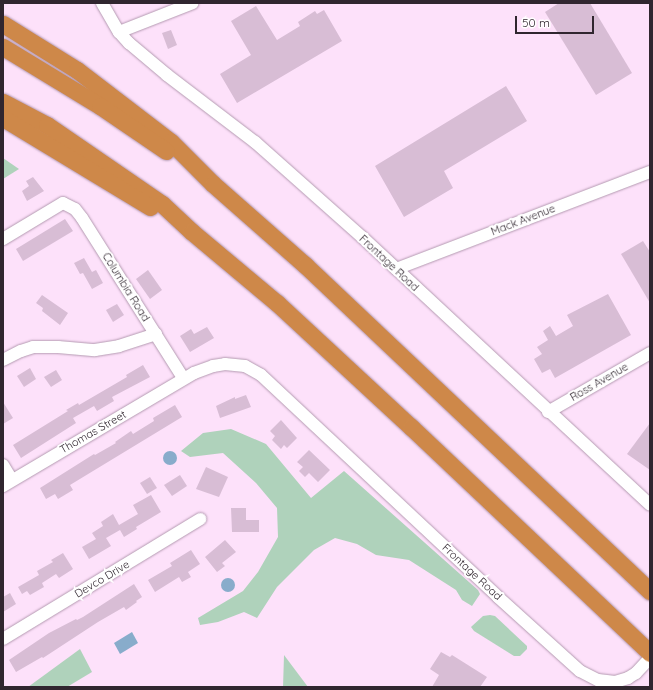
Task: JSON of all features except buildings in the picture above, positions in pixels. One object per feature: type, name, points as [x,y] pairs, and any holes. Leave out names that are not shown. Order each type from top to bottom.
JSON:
[{"type":"highway","points":[[3,24],[78,70],[171,142],[214,184],[305,265],[650,591]]},
{"type":"highway","points":[[3,47],[100,106],[214,184]]},
{"type":"highway","points":[[3,102],[47,125],[122,175],[162,204],[192,232],[278,303],[650,653]]},
{"type":"highway","points":[[3,118],[192,232]]},
{"type":"street","name":"Frontage Road","points":[[102,3],[119,32],[129,43],[167,75],[255,142],[396,269],[548,412],[650,505]]},
{"type":"street","points":[[119,32],[193,3]]},
{"type":"street","name":"Mack Avenue","points":[[396,269],[650,172]]},
{"type":"street","name":"Columbia Road","points":[[3,239],[63,203],[75,209],[183,378]]},
{"type":"street","points":[[3,360],[33,347],[58,347],[95,350],[119,346],[156,334]]},
{"type":"street","name":"Ross Avenue","points":[[548,412],[650,353]]},
{"type":"street","name":"Frontage Road","points":[[183,378],[204,369],[225,364],[245,366],[261,375],[498,597],[580,671],[598,680],[609,682],[621,681],[636,673],[650,658]]},
{"type":"street","name":"Thomas Street","points":[[8,483],[183,378]]},
{"type":"street","points":[[3,465],[8,483]]},
{"type":"street","name":"Devco Drive","points":[[3,639],[200,519]]},
{"type":"green space","points":[[3,158],[19,169],[3,179]]},
{"type":"green space","points":[[231,429],[266,444],[311,498],[344,471],[478,590],[480,594],[472,606],[462,600],[456,590],[409,560],[376,555],[357,544],[335,538],[314,550],[277,587],[257,618],[244,612],[218,622],[200,625],[198,618],[243,591],[258,572],[278,537],[277,508],[256,483],[223,453],[190,457],[181,451],[203,433]]},
{"type":"green space","points":[[483,616],[495,616],[527,646],[527,649],[520,656],[514,656],[474,631],[471,627]]},
{"type":"green space","points":[[80,649],[92,672],[67,687],[28,687]]},
{"type":"green space","points":[[284,655],[308,687],[283,687]]},
{"type":"water","points":[[170,451],[175,453],[177,458],[175,463],[170,465],[165,463],[163,458],[165,453]]},
{"type":"water","points":[[228,578],[233,580],[235,585],[233,590],[228,592],[223,590],[221,585],[223,580]]},
{"type":"water","points":[[132,632],[138,643],[120,654],[114,643]]}]
